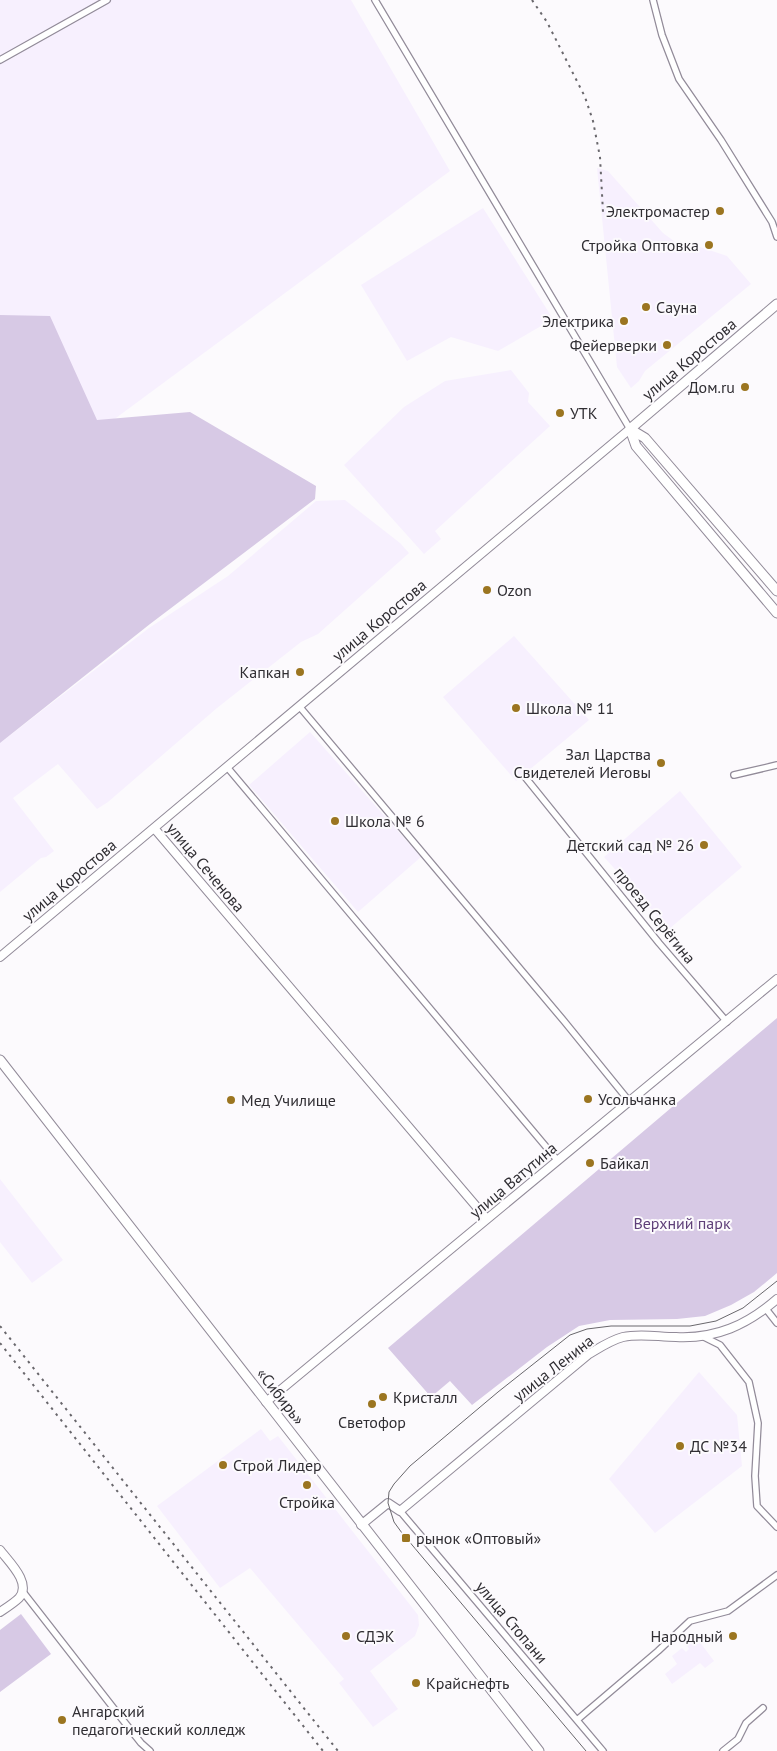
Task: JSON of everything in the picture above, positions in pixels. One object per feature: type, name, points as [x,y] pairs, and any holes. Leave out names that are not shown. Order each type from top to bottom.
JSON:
[{"type":"main road","name":"улица Коростова","points":[[630,428],[777,304]]},
{"type":"main road","points":[[630,428],[645,438],[777,591]]},
{"type":"main road","points":[[630,428],[636,446],[777,613]]},
{"type":"main road","name":"«Сибирь»","points":[[0,1060],[539,1751]]},
{"type":"street","points":[[0,60],[107,0]]},
{"type":"street","points":[[375,0],[630,428]]},
{"type":"street","points":[[653,0],[662,35],[679,79],[721,140],[772,222],[777,237]]},
{"type":"street","name":"улица Коростова","points":[[0,958],[630,428]]},
{"type":"street","points":[[299,706],[629,1101]]},
{"type":"street","points":[[734,775],[777,765]]},
{"type":"street","points":[[227,767],[558,1161]]},
{"type":"street","name":"проезд Серёгина","points":[[524,777],[658,943],[727,1022]]},
{"type":"street","name":"улица Сеченова","points":[[154,828],[487,1219]]},
{"type":"street","name":"улица Ватутина","points":[[266,1402],[777,979]]},
{"type":"street","name":"улица Ленина","points":[[400,1511],[589,1354],[603,1346],[623,1337],[680,1338],[721,1333],[740,1325],[766,1309],[777,1299]]},
{"type":"street","points":[[766,1309],[777,1323]]},
{"type":"street","points":[[702,1336],[720,1344],[749,1382],[758,1423],[755,1476],[757,1506],[777,1527]]},
{"type":"street","points":[[361,1525],[388,1503],[400,1511]]},
{"type":"street","name":"улица Стопани","points":[[400,1511],[603,1751]]},
{"type":"street","points":[[0,1550],[20,1576],[22,1582],[20,1595],[0,1612]]},
{"type":"street","points":[[577,1720],[690,1621],[728,1611],[777,1575]]},
{"type":"street","points":[[20,1595],[141,1743],[150,1751]]},
{"type":"street","points":[[724,1751],[738,1739],[746,1723],[763,1708]]},
{"type":"shaded area","points":[[0,0],[351,0],[450,171],[55,463],[0,396]]},
{"type":"shaded area","points":[[597,168],[608,171],[663,233],[682,247],[697,246],[727,256],[751,284],[645,371],[639,381],[631,388],[617,367]]},
{"type":"shaded area","points":[[483,208],[553,319],[498,351],[451,337],[407,361],[361,285]]},
{"type":"shaded area","points":[[511,370],[529,393],[528,402],[550,426],[435,531],[441,539],[424,554],[344,465],[404,407],[445,381]]},
{"type":"shaded area","points":[[345,500],[400,543],[409,553],[318,634],[301,642],[217,708],[108,802],[97,809],[58,764],[13,798],[54,851],[41,858],[0,892],[0,743],[149,628],[228,576],[316,501]]},
{"type":"shaded area","name":"Школа № 11","points":[[514,636],[589,720],[516,781],[443,697]]},
{"type":"shaded area","name":"Школа № 6","points":[[310,732],[421,857],[358,912],[249,785]]},
{"type":"shaded area","points":[[680,791],[742,867],[669,929],[604,857]]},
{"type":"shaded area","points":[[0,1179],[63,1260],[32,1283],[0,1242]]},
{"type":"shaded area","points":[[699,1372],[737,1415],[742,1466],[655,1533],[609,1479]]},
{"type":"shaded area","points":[[261,1429],[270,1441],[278,1436],[418,1615],[419,1625],[415,1636],[370,1671],[398,1709],[373,1727],[339,1683],[344,1679],[250,1568],[220,1588],[157,1506]]},
{"type":"shaded area","points":[[696,1637],[714,1661],[705,1668],[700,1663],[672,1684],[665,1674],[677,1664],[672,1656],[682,1648],[686,1652],[689,1649],[686,1644]]},
{"type":"green space","points":[[0,315],[50,316],[97,420],[190,412],[316,486],[315,499],[150,624],[0,743]]},
{"type":"green space","name":"Верхний парк","points":[[777,1018],[777,1273],[754,1292],[731,1305],[705,1316],[677,1319],[610,1320],[579,1326],[547,1347],[472,1405],[450,1381],[431,1397],[388,1348]]},
{"type":"green space","points":[[21,1614],[51,1654],[0,1692],[0,1630]]},
{"type":"tram line","points":[[586,1751],[402,1533],[394,1522],[388,1503],[389,1492],[410,1466],[498,1392],[570,1335],[587,1329],[611,1326],[690,1326],[716,1321],[743,1308],[777,1281]]},
{"type":"railway","points":[[532,0],[547,22],[585,97],[593,121],[600,157],[603,212]]},
{"type":"railway","points":[[0,1326],[338,1751]]},
{"type":"railway","points":[[0,1343],[323,1751]]},
{"type":"place","name":"Электромастер","points":[[720,211]]},
{"type":"place","name":"Стройка Оптовка","points":[[709,245]]},
{"type":"place","name":"Сауна","points":[[646,307]]},
{"type":"place","name":"Электрика","points":[[624,321]]},
{"type":"place","name":"Фейерверки","points":[[667,345]]},
{"type":"place","name":"Дом.ru","points":[[745,387]]},
{"type":"place","name":"УТК","points":[[560,413]]},
{"type":"place","name":"Ozon","points":[[487,590]]},
{"type":"place","name":"Капкан","points":[[300,672]]},
{"type":"place","name":"Школа № 11","points":[[516,708]]},
{"type":"place","name":"Зал Царства Свидетелей Иеговы","points":[[661,763]]},
{"type":"place","name":"Школа № 6","points":[[335,821]]},
{"type":"place","name":"Детский сад № 26","points":[[704,845]]},
{"type":"place","name":"Усольчанка","points":[[588,1099]]},
{"type":"place","name":"Мед Училище","points":[[231,1100]]},
{"type":"place","name":"Байкал","points":[[590,1163]]},
{"type":"place","name":"Кристалл","points":[[383,1397]]},
{"type":"place","name":"Светофор","points":[[372,1404]]},
{"type":"place","name":"ДС №34","points":[[680,1446]]},
{"type":"place","name":"Строй Лидер","points":[[223,1465]]},
{"type":"place","name":"Стройка","points":[[307,1485]]},
{"type":"place","name":"рынок «Оптовый»","points":[[406,1538]]},
{"type":"place","name":"СДЭК","points":[[346,1636]]},
{"type":"place","name":"Народный","points":[[733,1636]]},
{"type":"place","name":"Крайснефть","points":[[416,1683]]},
{"type":"place","name":"Ангарский педагогический колледж","points":[[62,1720]]}]
